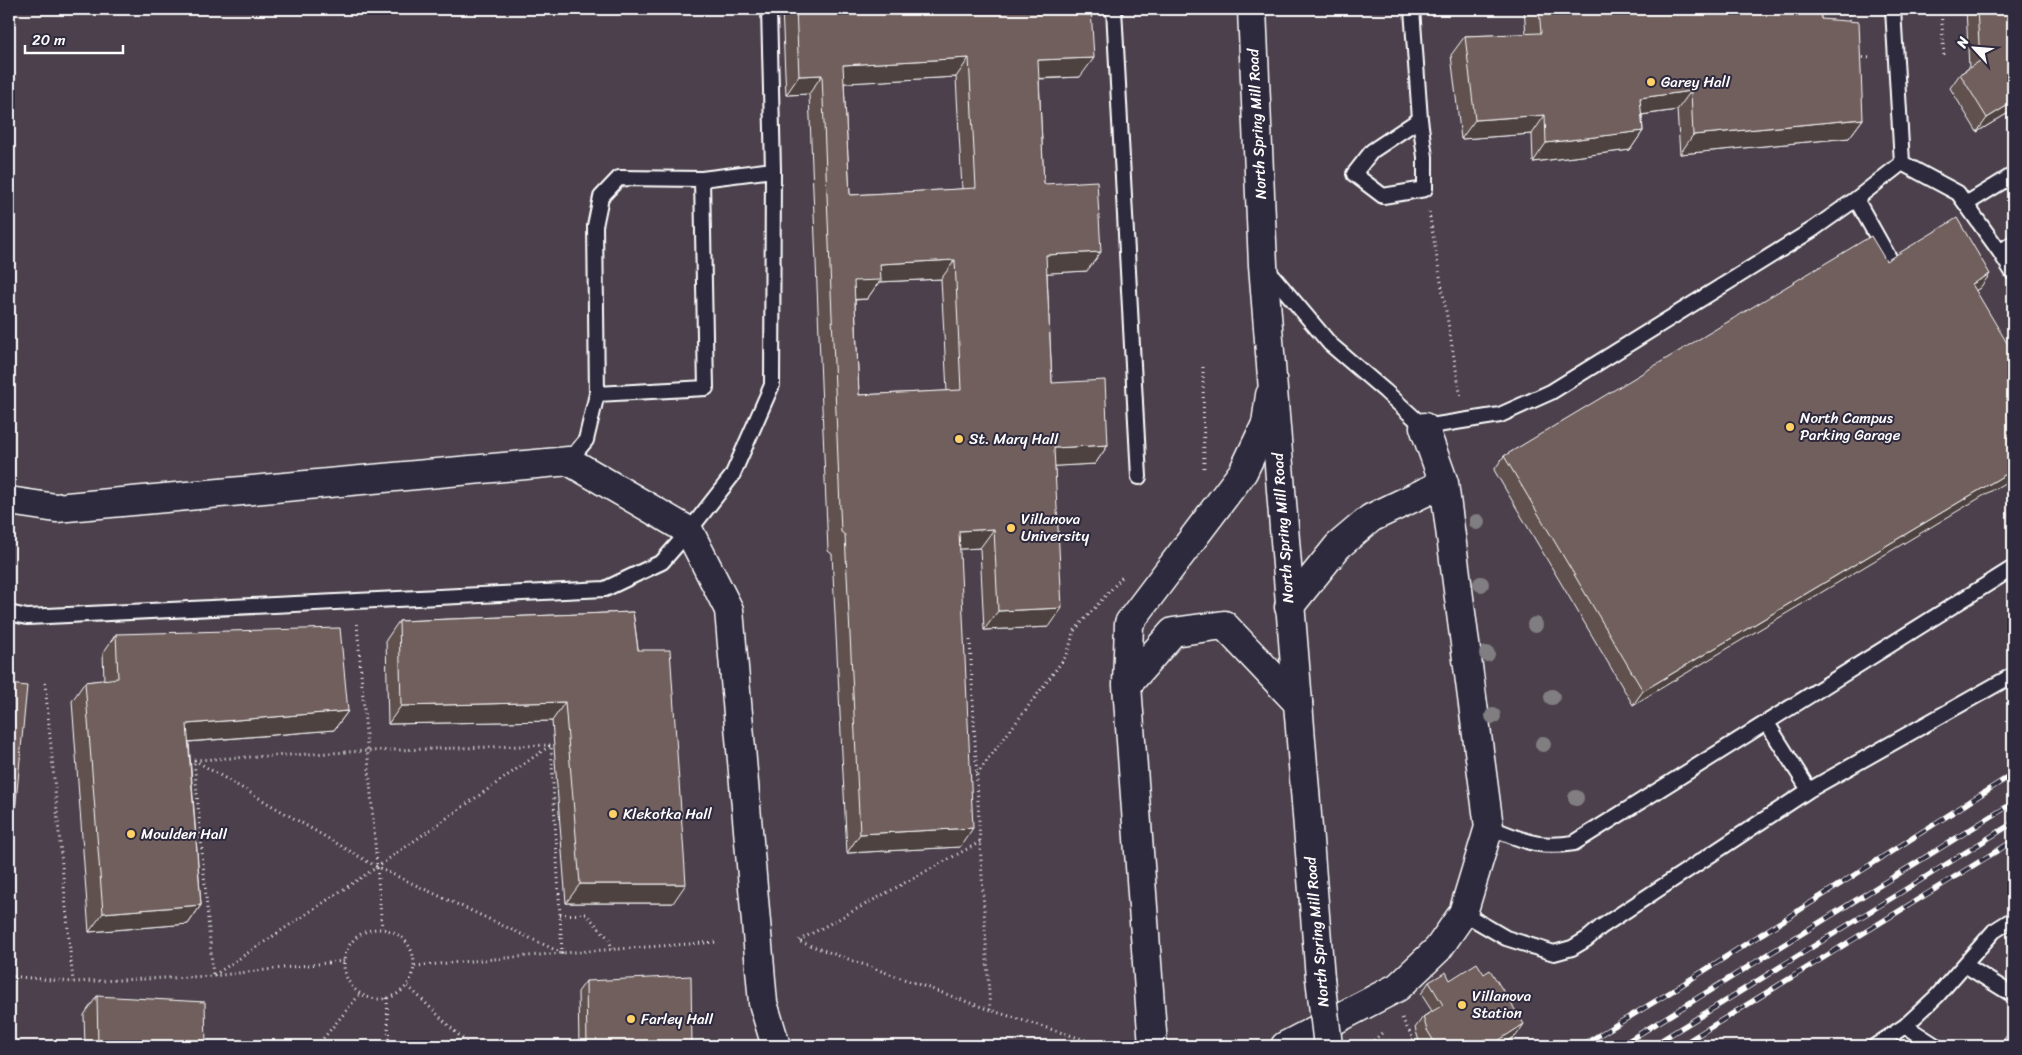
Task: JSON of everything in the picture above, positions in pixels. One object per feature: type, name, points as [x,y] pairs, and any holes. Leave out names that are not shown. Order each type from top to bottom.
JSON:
[{"type":"street","name":"North Spring Mill Road","points":[[1252,9],[1263,265],[1289,607],[1320,978],[1328,1046]]},
{"type":"street","points":[[1153,1046],[1127,685],[1126,653],[1129,623],[1243,472],[1266,424],[1272,376]]},
{"type":"street","points":[[1285,1046],[1398,987],[1438,948],[1463,913],[1490,827],[1444,483],[1424,427]]},
{"type":"street","points":[[9,501],[56,508],[569,461],[689,531],[729,610],[763,1003],[776,1046]]},
{"type":"street","points":[[1289,607],[1338,546],[1371,518],[1444,483]]},
{"type":"street","points":[[1127,685],[1174,632],[1224,625],[1298,703]]},
{"type":"lane","points":[[9,613],[27,617],[605,589],[662,562],[732,476],[772,385],[773,170],[769,9]]},
{"type":"lane","points":[[1114,9],[1139,477]]},
{"type":"lane","points":[[1412,9],[1420,119],[1425,157],[1425,189],[1383,196],[1354,174],[1372,152],[1420,119]]},
{"type":"lane","points":[[1893,9],[1902,163]]},
{"type":"lane","points":[[1263,265],[1330,344],[1386,391],[1424,427],[1500,415],[1551,392],[1812,230],[1902,163]]},
{"type":"lane","points":[[1902,163],[1958,193],[2013,273]]},
{"type":"lane","points":[[569,461],[586,440],[597,394],[596,226],[601,197],[619,178],[702,179],[773,170]]},
{"type":"lane","points":[[1966,204],[2013,175]]},
{"type":"lane","points":[[597,394],[706,388],[702,179]]},
{"type":"lane","points":[[1856,199],[1893,265]]},
{"type":"lane","points":[[2000,252],[2013,243]]},
{"type":"lane","points":[[1490,827],[1532,844],[1552,847],[1574,843],[2013,568]]},
{"type":"lane","points":[[1463,913],[1506,938],[1554,953],[1572,948],[1808,790],[2013,675]]},
{"type":"lane","points":[[1767,722],[1808,790]]},
{"type":"lane","points":[[1875,1046],[1906,1026],[1937,996],[1994,931],[2013,919]]},
{"type":"lane","points":[[1965,965],[2013,994]]},
{"type":"lane","points":[[1906,1026],[1936,1046]]},
{"type":"path","points":[[1849,9],[1850,28]]},
{"type":"path","points":[[1941,9],[1944,55]]},
{"type":"path","points":[[1851,56],[1871,57],[1872,67]]},
{"type":"path","points":[[1425,189],[1465,420]]},
{"type":"path","points":[[1203,367],[1204,476]]},
{"type":"path","points":[[977,774],[1067,655],[1074,631],[1124,574]]},
{"type":"path","points":[[355,601],[382,928]]},
{"type":"path","points":[[970,640],[990,1010]]},
{"type":"path","points":[[45,683],[73,982]]},
{"type":"path","points":[[194,760],[367,751],[551,745]]},
{"type":"path","points":[[214,976],[377,867],[551,745]]},
{"type":"path","points":[[551,745],[562,953]]},
{"type":"path","points":[[194,760],[377,867],[562,953]]},
{"type":"path","points":[[194,760],[214,976]]},
{"type":"path","points":[[980,842],[798,941],[990,1010],[1104,1046]]},
{"type":"path","points":[[560,915],[586,914],[609,939],[612,949]]},
{"type":"path","points":[[382,928],[398,933],[407,941],[414,955],[415,966],[408,986],[398,994],[387,998],[372,998],[360,994],[351,986],[345,974],[344,960],[347,950],[361,933],[382,928]]},
{"type":"path","points":[[415,966],[717,942]]},
{"type":"path","points":[[9,976],[73,982],[214,976],[344,960]]},
{"type":"path","points":[[408,986],[470,1046]]},
{"type":"path","points":[[317,1046],[360,994]]},
{"type":"path","points":[[387,998],[389,1046]]},
{"type":"path","points":[[1400,1015],[1417,1046]]},
{"type":"path","points":[[1376,1031],[1384,1026]]},
{"type":"shaded area","name":"Villanova University","points":[[9,9],[2013,9],[2013,1046],[9,1046]]},
{"type":"building","name":"St. Mary Hall","points":[[796,9],[1091,9],[1094,58],[1038,60],[1044,184],[1097,181],[1101,252],[1046,255],[1052,383],[1105,380],[1108,445],[1054,448],[1062,608],[998,611],[994,529],[959,531],[973,828],[860,834],[845,535],[841,532],[822,75],[799,76]],"holes":[[[969,58],[976,188],[850,195],[843,65]],[[955,260],[961,390],[859,395],[854,281],[881,280],[880,264]]]},
{"type":"building","name":"Garey Hall","points":[[1539,9],[1820,9],[1821,19],[1859,22],[1863,119],[1693,135],[1691,91],[1640,98],[1643,131],[1546,143],[1545,115],[1475,120],[1465,36],[1541,33]]},
{"type":"building","points":[[1977,9],[2013,9],[2013,102],[1987,118],[1960,74],[1980,61]]},
{"type":"building","name":"North Campus Parking Garage","points":[[1957,218],[1990,274],[1972,284],[2013,353],[2013,470],[1643,691],[1504,456],[1871,236],[1886,261]]},
{"type":"building","name":"Klekotka Hall","points":[[633,612],[638,650],[670,650],[686,884],[580,884],[565,702],[401,706],[399,621]]},
{"type":"building","name":"Moulden Hall","points":[[340,628],[348,711],[187,724],[201,905],[103,913],[85,682],[118,678],[116,634]]},
{"type":"building","points":[[9,684],[27,686],[9,875]]},
{"type":"building","name":"Villanova Station","points":[[1477,963],[1484,974],[1490,970],[1524,1024],[1490,1046],[1486,1039],[1474,1046],[1437,1046],[1427,1030],[1423,1017],[1443,1005],[1429,982],[1446,972],[1450,980]]},
{"type":"building","name":"Farley Hall","points":[[691,976],[692,1046],[587,1046],[586,981]]},
{"type":"building","points":[[97,996],[205,1002],[206,1046],[98,1046]]},
{"type":"building","points":[[2008,1034],[2013,1039],[2013,1046],[1999,1046]]},
{"type":"railway","points":[[1581,1046],[1669,993],[2013,774]]},
{"type":"railway","points":[[1620,1046],[2013,803]]},
{"type":"railway","points":[[1652,1046],[2013,823]]},
{"type":"railway","points":[[1680,1046],[2013,841]]},
{"type":"place","name":"Garey Hall","points":[[1651,82]]},
{"type":"place","name":"North Campus Parking Garage","points":[[1790,427]]},
{"type":"place","name":"St. Mary Hall","points":[[959,439]]},
{"type":"place","name":"Villanova University","points":[[1011,528]]},
{"type":"place","name":"Klekotka Hall","points":[[613,814]]},
{"type":"place","name":"Moulden Hall","points":[[131,834]]},
{"type":"place","name":"Villanova Station","points":[[1462,1005]]},
{"type":"place","name":"Farley Hall","points":[[631,1019]]}]
